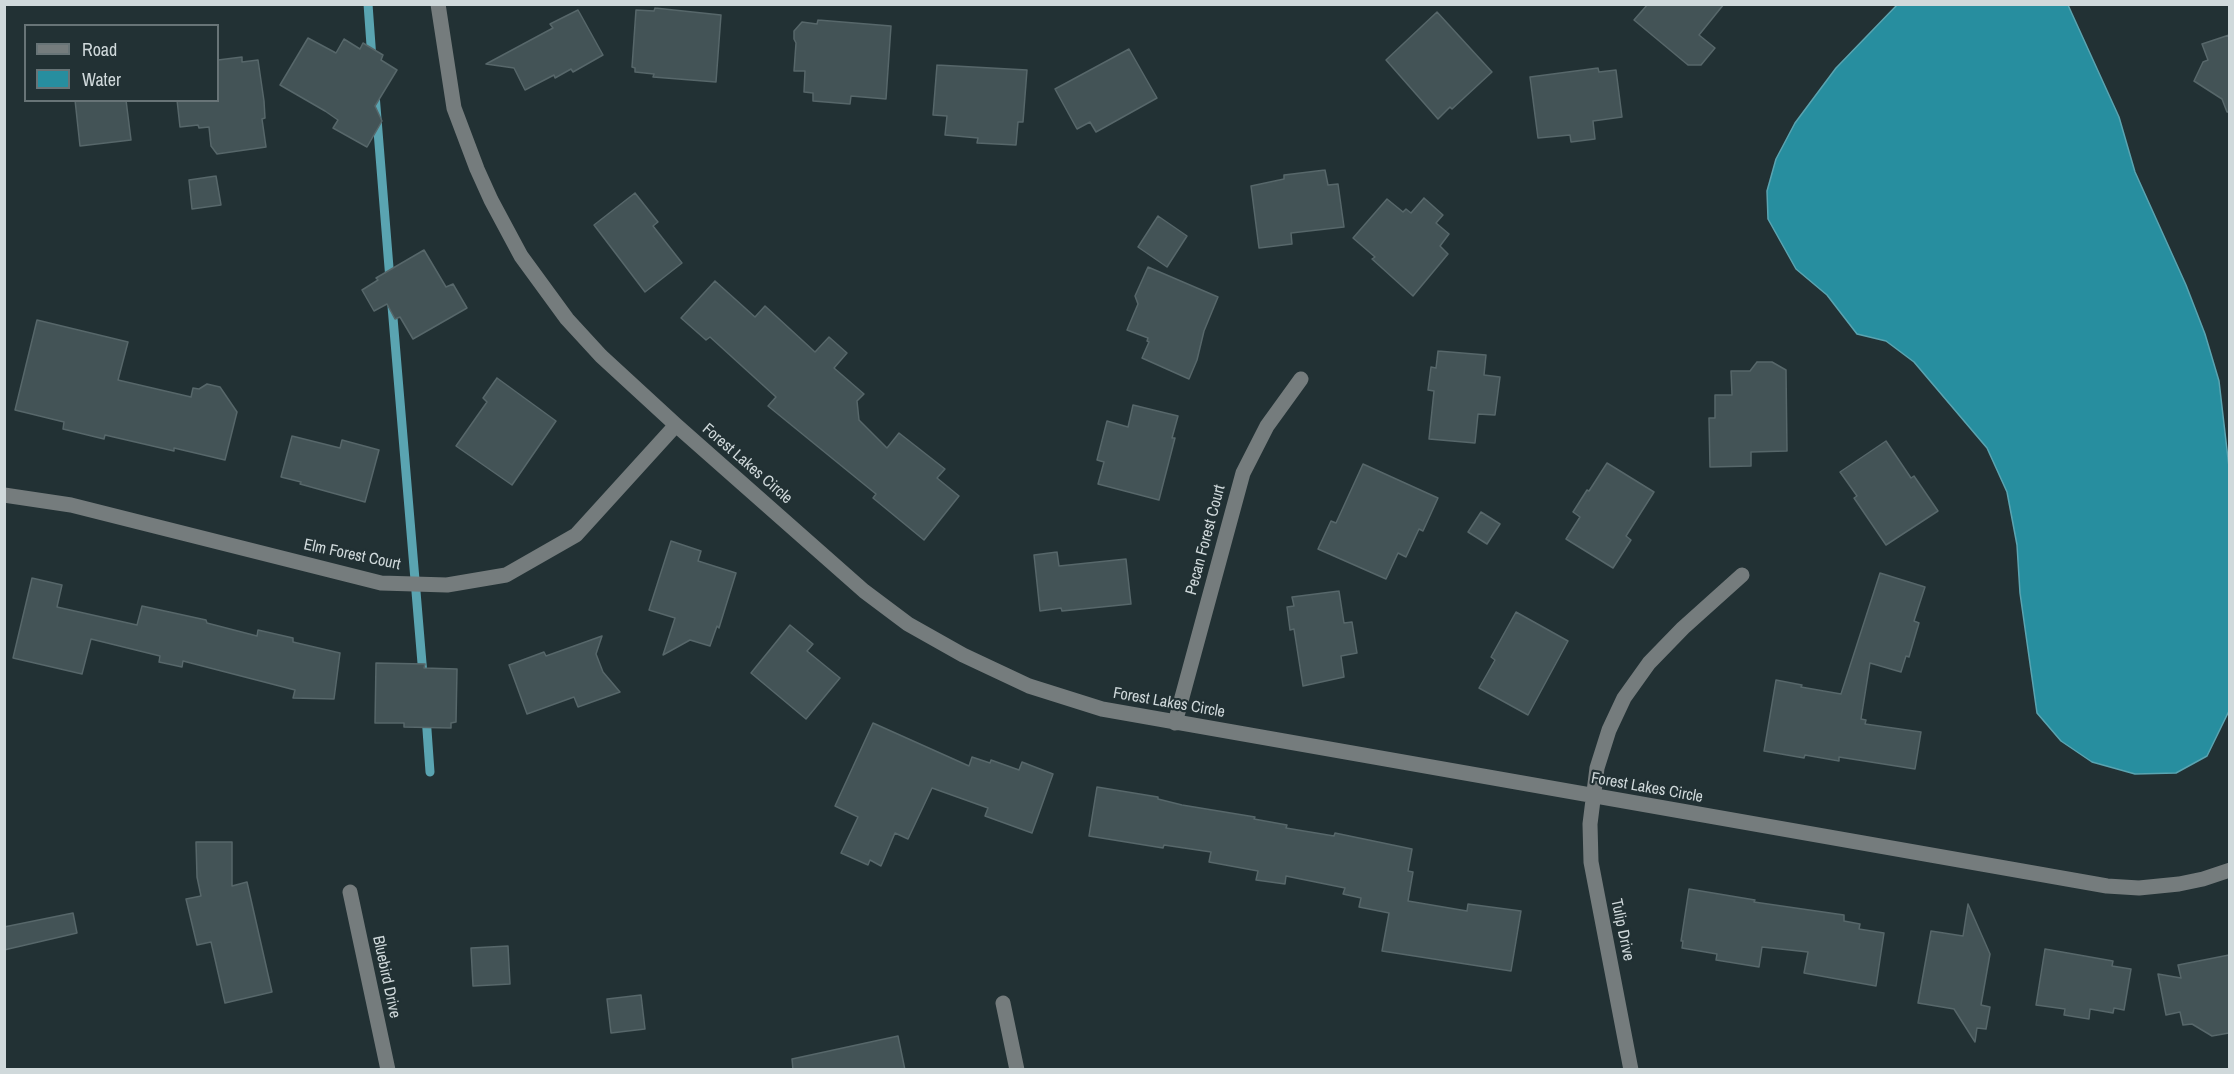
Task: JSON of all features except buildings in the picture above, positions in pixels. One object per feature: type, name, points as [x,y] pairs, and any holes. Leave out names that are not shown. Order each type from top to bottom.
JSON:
[{"type":"street","name":"Forest Lakes Circle","points":[[438,4],[454,108],[491,200],[521,256],[567,319],[601,356],[676,425],[864,591],[908,624],[963,655],[1029,686],[1102,710],[2107,886],[2139,888],[2179,884],[2229,870]]},
{"type":"street","name":"Pecan Forest Court","points":[[1175,723],[1243,473],[1267,426],[1301,379]]},
{"type":"street","name":"Elm Forest Court","points":[[4,495],[70,505],[381,583],[447,585],[506,575],[576,536],[676,425]]},
{"type":"street","name":"Tulip Drive","points":[[1631,1070],[1591,862],[1590,824],[1597,768],[1609,730],[1624,698],[1649,663],[1683,628],[1742,575]]},
{"type":"street","name":"Bluebird Drive","points":[[350,892],[388,1070]]},
{"type":"street","points":[[1003,1003],[1017,1070]]},
{"type":"water","points":[[1897,5],[2068,5],[2119,117],[2135,172],[2186,285],[2205,334],[2219,381],[2229,467],[2229,711],[2207,756],[2176,773],[2135,774],[2092,762],[2061,741],[2037,713],[2020,593],[2017,545],[2007,492],[1987,448],[1914,362],[1886,341],[1857,334],[1827,295],[1796,269],[1768,219],[1767,191],[1776,159],[1795,123],[1836,68]]},
{"type":"waterway","points":[[368,4],[372,59]]},
{"type":"waterway","points":[[375,94],[390,280]]},
{"type":"waterway","points":[[392,306],[423,675]]},
{"type":"waterway","points":[[426,716],[430,772]]}]
